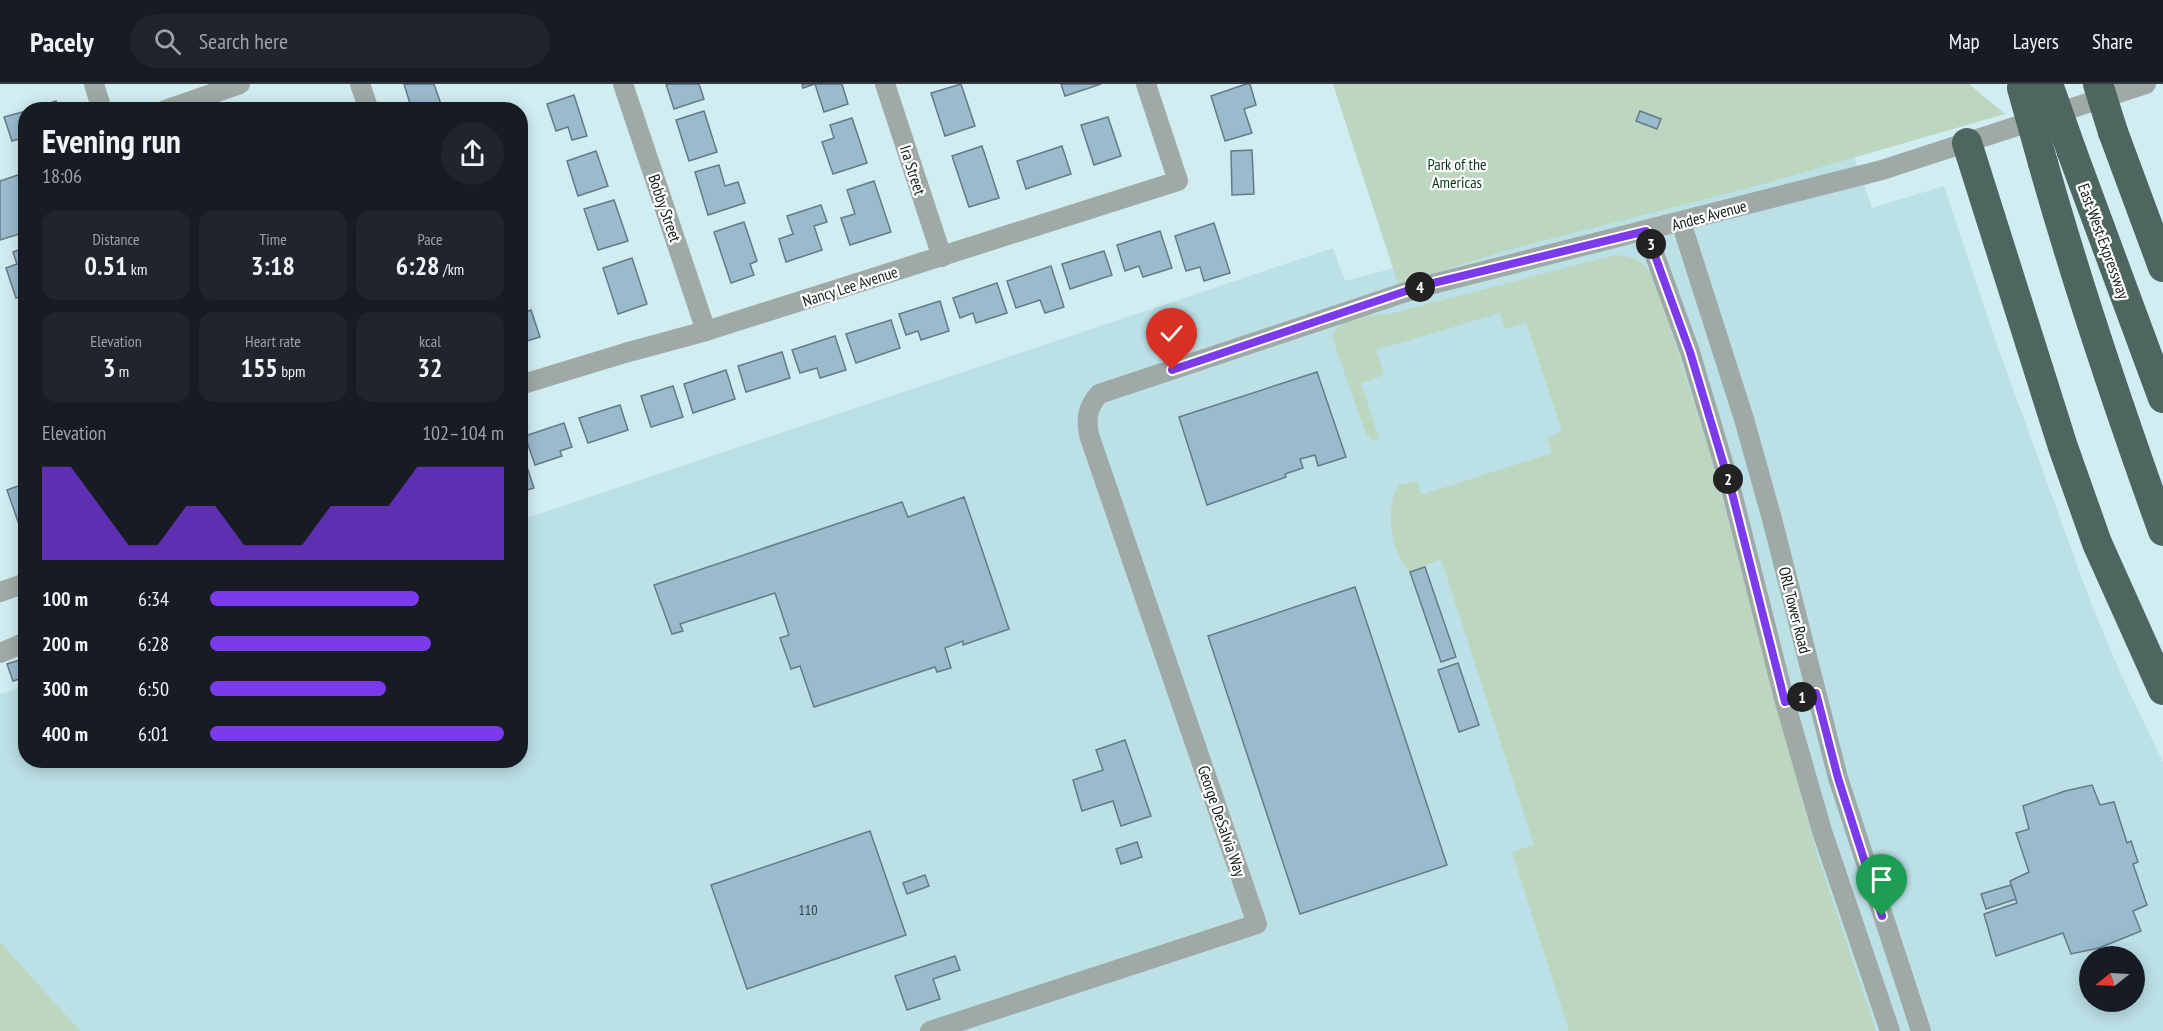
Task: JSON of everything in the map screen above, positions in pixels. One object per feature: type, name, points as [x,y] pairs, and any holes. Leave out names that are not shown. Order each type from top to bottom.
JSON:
[{"type":"highway","points":[[2098,84],[2163,267]]},
{"type":"highway","points":[[2030,85],[2043,163],[2072,265],[2112,389],[2163,531]]},
{"type":"highway","name":"East-West Expressway","points":[[2030,85],[2072,152],[2163,398]]},
{"type":"highway","points":[[1966,143],[2063,447],[2094,532],[2163,690]]},
{"type":"street","points":[[94,84],[100,102]]},
{"type":"street","points":[[188,102],[240,84]]},
{"type":"street","points":[[360,84],[366,102]]},
{"type":"street","name":"Bobby Street","points":[[623,84],[706,331]]},
{"type":"street","name":"Ira Street","points":[[885,84],[942,257]]},
{"type":"street","name":"Nancy Lee Avenue","points":[[528,383],[706,331],[1178,181],[1146,84]]},
{"type":"street","name":"Andes Avenue","points":[[1099,394],[1421,286],[1882,170],[2145,84]]},
{"type":"street","name":"ORL Tower Road","points":[[1681,222],[1744,419],[1838,778],[1921,1031]]},
{"type":"street","name":"ORL Tower Road","points":[[1646,231],[1690,352],[1731,489],[1785,702],[1822,831],[1890,1031]]},
{"type":"street","name":"George DeSalvia Way","points":[[930,1031],[1257,924],[1089,435],[1086,419],[1090,405],[1099,394]]},
{"type":"street","points":[[0,592],[18,586]]},
{"type":"street","points":[[0,653],[18,645]]},
{"type":"street","points":[[1785,702],[1816,693]]},
{"type":"shaded area","points":[[1851,148],[1872,208],[1944,186],[1993,334],[2092,606],[2122,677],[2163,762],[2163,1031],[0,1031],[0,694],[18,688],[18,768],[528,768],[528,518],[1333,248],[1345,281]]},
{"type":"green space","name":"Park of the Americas","points":[[1333,84],[1969,84],[2005,114],[1745,189],[1522,246],[1398,284]]},
{"type":"green space","points":[[1615,255],[1629,257],[1640,262],[1656,283],[1713,464],[1817,854],[1876,1031],[1569,1031],[1512,852],[1534,845],[1441,559],[1410,572],[1403,564],[1394,543],[1392,505],[1399,485],[1417,481],[1421,495],[1552,453],[1547,438],[1562,431],[1526,322],[1505,329],[1500,313],[1376,350],[1384,375],[1361,383],[1379,439],[1371,441],[1369,436],[1367,437],[1332,337],[1336,330],[1341,324],[1356,318],[1390,314]]},
{"type":"green space","points":[[0,942],[80,1031],[0,1031]]},
{"type":"building","points":[[404,84],[434,84],[440,102],[410,102]]},
{"type":"building","points":[[666,84],[699,84],[704,99],[674,109]]},
{"type":"building","points":[[802,84],[815,84],[803,88]]},
{"type":"building","points":[[815,84],[842,84],[848,104],[824,112]]},
{"type":"building","points":[[961,84],[975,126],[945,136],[931,93]]},
{"type":"building","points":[[1061,84],[1101,84],[1065,96]]},
{"type":"building","points":[[1250,84],[1256,105],[1244,109],[1252,133],[1225,141],[1211,96]]},
{"type":"building","points":[[574,95],[587,136],[572,140],[568,127],[556,131],[547,104]]},
{"type":"building","points":[[704,111],[717,152],[689,161],[676,120]]},
{"type":"building","points":[[1640,111],[1661,119],[1657,129],[1636,121]]},
{"type":"building","points":[[18,113],[18,139],[12,141],[4,117]]},
{"type":"building","points":[[1108,117],[1121,156],[1094,165],[1081,125]]},
{"type":"building","points":[[852,118],[867,163],[833,174],[822,142],[834,138],[830,125]]},
{"type":"building","points":[[982,146],[999,198],[969,207],[952,156]]},
{"type":"building","points":[[1062,146],[1071,174],[1026,189],[1017,161]]},
{"type":"building","points":[[1252,150],[1254,194],[1232,195],[1231,151]]},
{"type":"building","points":[[596,151],[608,186],[578,196],[567,161]]},
{"type":"building","points":[[719,165],[725,186],[738,182],[745,203],[708,215],[695,172]]},
{"type":"building","points":[[18,175],[18,234],[0,240],[0,181]]},
{"type":"building","points":[[874,181],[891,232],[850,245],[841,218],[855,214],[847,190]]},
{"type":"building","points":[[614,200],[628,241],[598,250],[584,209]]},
{"type":"building","points":[[821,205],[827,222],[814,226],[822,250],[786,262],[779,239],[793,234],[787,216]]},
{"type":"building","points":[[744,222],[757,261],[750,264],[754,275],[731,283],[714,232]]},
{"type":"building","points":[[1214,223],[1230,273],[1204,281],[1200,267],[1186,271],[1175,236]]},
{"type":"building","points":[[1160,231],[1172,268],[1143,277],[1139,266],[1125,271],[1117,245]]},
{"type":"building","points":[[18,250],[18,297],[16,298],[6,268],[17,264],[13,252]]},
{"type":"building","points":[[1104,251],[1112,275],[1070,289],[1062,264]]},
{"type":"building","points":[[632,258],[647,304],[618,314],[603,268]]},
{"type":"building","points":[[1051,266],[1064,307],[1045,313],[1040,300],[1016,308],[1007,281]]},
{"type":"building","points":[[997,283],[1007,313],[976,323],[973,313],[960,318],[953,298]]},
{"type":"building","points":[[940,301],[949,331],[921,340],[918,331],[906,335],[899,314]]},
{"type":"building","points":[[531,310],[540,337],[528,341],[528,311]]},
{"type":"building","points":[[891,320],[900,348],[856,363],[846,334]]},
{"type":"building","points":[[835,336],[846,370],[820,378],[817,368],[800,373],[792,350]]},
{"type":"building","points":[[782,352],[790,378],[746,392],[738,366]]},
{"type":"building","points":[[726,370],[735,399],[693,413],[684,384]]},
{"type":"building","points":[[1317,372],[1346,457],[1318,466],[1315,455],[1300,459],[1303,468],[1285,474],[1286,477],[1207,505],[1179,417]]},
{"type":"building","points":[[673,386],[683,417],[651,427],[641,396]]},
{"type":"building","points":[[620,405],[628,430],[588,443],[579,418]]},
{"type":"building","points":[[564,423],[572,447],[560,451],[562,456],[535,465],[528,445],[528,435]]},
{"type":"building","points":[[528,470],[534,488],[528,490]]},
{"type":"building","points":[[18,486],[18,522],[7,490]]},
{"type":"building","points":[[964,497],[1009,629],[963,645],[963,641],[945,648],[951,668],[937,672],[935,667],[814,707],[800,666],[791,669],[780,638],[789,635],[775,593],[680,624],[683,631],[672,634],[654,585],[902,502],[908,517]]},
{"type":"building","points":[[1425,567],[1456,657],[1441,662],[1410,572]]},
{"type":"building","points":[[1355,587],[1447,865],[1300,914],[1208,636]]},
{"type":"building","points":[[18,661],[18,679],[13,681],[7,664]]},
{"type":"building","points":[[1458,663],[1479,725],[1459,732],[1438,670]]},
{"type":"building","points":[[1125,740],[1151,816],[1121,826],[1113,801],[1082,811],[1073,780],[1103,770],[1096,750]]},
{"type":"building","points":[[2092,785],[2100,805],[2114,802],[2127,843],[2131,841],[2138,862],[2133,864],[2147,905],[2133,911],[2141,931],[2104,946],[2079,946],[2079,952],[2071,954],[2063,933],[1996,956],[1984,914],[2017,903],[2010,881],[2029,872],[2016,833],[2029,829],[2023,806],[2065,791]]},
{"type":"building","points":[[870,831],[906,935],[747,989],[711,885]]},
{"type":"building","points":[[1137,842],[1142,857],[1121,864],[1116,849]]},
{"type":"building","points":[[925,875],[929,886],[907,894],[903,883]]},
{"type":"building","points":[[2011,885],[2016,899],[1986,909],[1981,894]]},
{"type":"building","points":[[955,956],[960,970],[933,979],[940,999],[907,1010],[895,976]]},
{"type":"route","points":[[1172,370],[1421,286],[1646,231],[1690,352],[1731,489],[1785,702],[1816,693],[1838,778],[1882,916]]}]
